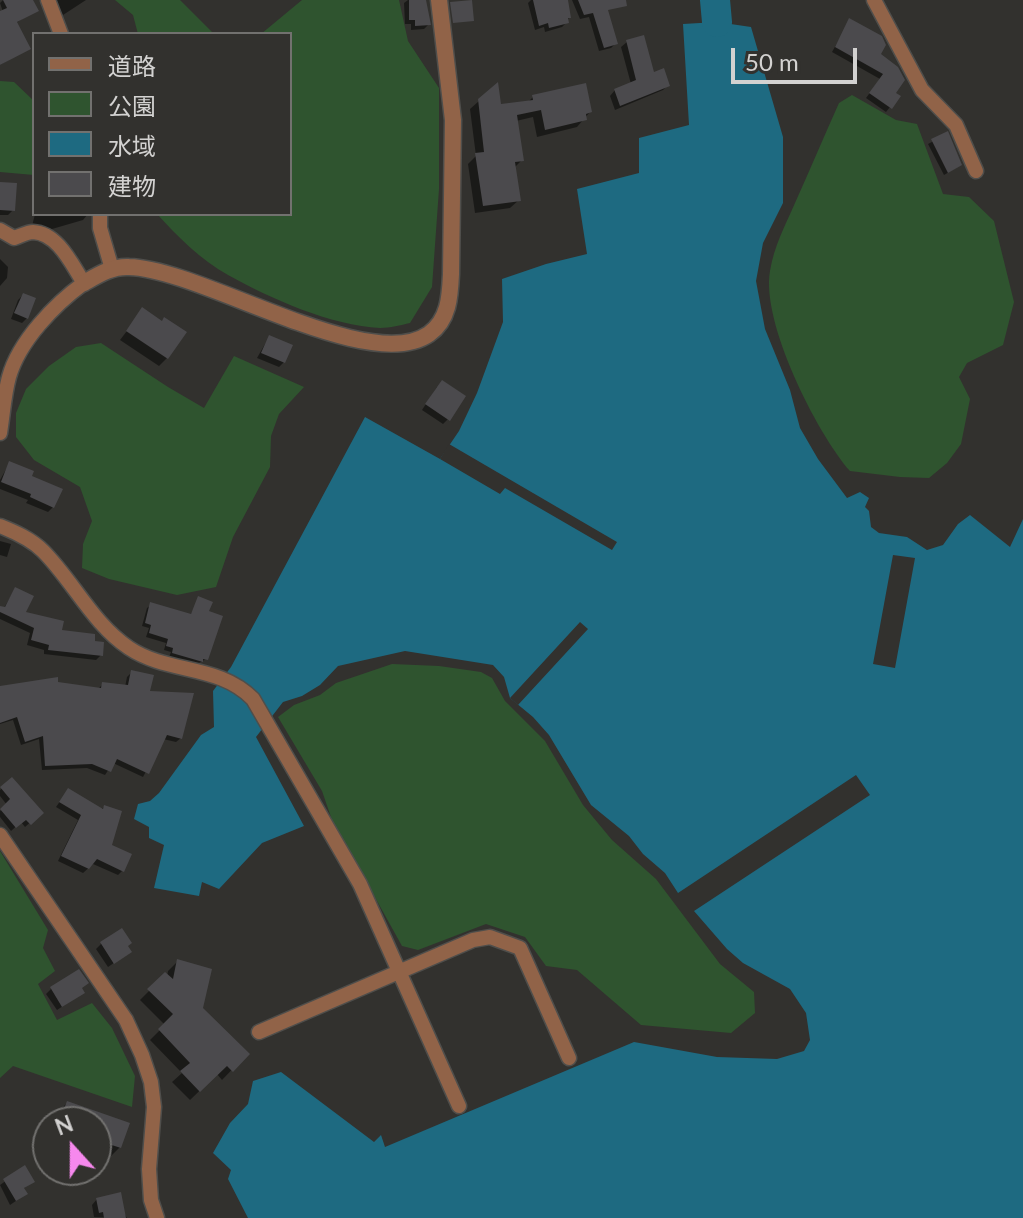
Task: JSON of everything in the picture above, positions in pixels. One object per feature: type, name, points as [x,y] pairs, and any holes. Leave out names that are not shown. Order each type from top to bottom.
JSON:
[{"type":"street","points":[[48,0],[60,32]]},
{"type":"street","points":[[0,433],[10,375],[19,356],[49,315],[84,283],[112,269],[143,268],[242,299],[310,326],[363,341],[400,344],[431,333],[443,318],[450,299],[451,274],[453,120],[439,0]]},
{"type":"street","points":[[874,0],[922,90],[956,125],[976,171]]},
{"type":"street","points":[[100,216],[100,228],[112,269]]},
{"type":"street","points":[[0,230],[14,238],[33,232],[46,236],[58,245],[84,283]]},
{"type":"street","points":[[0,526],[41,548],[102,623],[127,647],[171,665],[218,675],[238,685],[253,699],[360,884],[459,1106]]},
{"type":"street","points":[[0,835],[126,1020],[142,1055],[151,1082],[154,1107],[149,1169],[151,1200],[157,1218]]},
{"type":"street","points":[[259,1032],[481,938],[520,948],[569,1058]]},
{"type":"green space","points":[[115,0],[180,0],[212,32],[137,32],[133,15]]},
{"type":"green space","points":[[302,0],[399,0],[408,41],[439,88],[439,189],[432,287],[410,323],[384,328],[361,326],[281,301],[244,284],[208,262],[159,216],[292,216],[292,32],[263,32]]},
{"type":"green space","points":[[0,81],[14,82],[32,99],[32,175],[0,172]]},
{"type":"green space","points":[[852,95],[896,120],[917,124],[943,194],[969,197],[994,221],[1014,302],[1003,345],[967,363],[959,377],[970,399],[961,444],[947,463],[929,478],[850,471],[807,404],[782,346],[774,318],[769,293],[770,271],[777,245],[839,103]]},
{"type":"green space","points":[[101,343],[204,408],[234,356],[304,387],[279,414],[271,436],[270,467],[233,537],[216,587],[177,595],[109,579],[82,568],[83,544],[92,521],[80,487],[34,460],[16,437],[16,413],[26,389],[49,366],[76,347]]},
{"type":"green space","points":[[392,664],[439,666],[481,672],[492,678],[505,701],[545,741],[583,805],[612,840],[656,879],[720,964],[754,992],[755,1013],[731,1033],[641,1025],[577,970],[546,966],[525,937],[486,924],[418,950],[402,946],[332,820],[322,791],[278,717],[336,683]]},
{"type":"green space","points":[[0,851],[48,930],[43,948],[55,971],[38,984],[57,1020],[92,1003],[112,1028],[135,1076],[132,1107],[13,1066],[0,1078]]},
{"type":"water","points":[[717,22],[751,27],[783,137],[783,203],[763,243],[756,281],[765,329],[790,390],[800,428],[818,459],[847,498],[860,492],[869,498],[865,507],[869,511],[871,527],[879,533],[907,537],[927,550],[943,545],[958,524],[970,515],[1010,547],[1023,519],[1023,1218],[248,1218],[228,1179],[231,1170],[213,1153],[230,1123],[248,1104],[253,1081],[281,1072],[374,1142],[381,1135],[385,1147],[634,1042],[717,1057],[777,1059],[804,1051],[810,1040],[806,1013],[790,989],[743,963],[694,911],[870,795],[856,775],[678,893],[665,873],[643,854],[629,836],[591,805],[549,735],[510,698],[504,677],[493,665],[405,651],[338,666],[320,685],[302,696],[283,702],[256,737],[304,826],[262,843],[219,889],[202,882],[199,896],[154,888],[164,845],[149,838],[149,827],[134,819],[138,804],[150,801],[159,793],[201,735],[214,727],[213,691],[231,667],[365,417],[440,459],[459,431],[477,393],[503,322],[502,279],[587,254],[577,189],[639,173],[639,138],[689,125],[683,24]]},
{"type":"pier","points":[[449,444],[617,542],[612,550],[505,488],[500,494],[440,459]]},
{"type":"pier","points":[[893,555],[915,558],[895,668],[873,664]]},
{"type":"pier","points":[[580,622],[588,629],[518,705],[510,698]]},
{"type":"building","points":[[3,0],[33,0],[39,11],[17,22],[31,49],[0,65],[0,11],[7,8]]},
{"type":"building","points":[[409,0],[426,0],[431,25],[415,26],[415,20],[409,20]]},
{"type":"building","points":[[472,0],[474,21],[453,23],[450,2]]},
{"type":"building","points":[[533,0],[568,0],[569,23],[549,28],[548,23],[539,26]]},
{"type":"building","points":[[578,0],[626,0],[627,6],[608,10],[618,44],[604,48],[593,13],[584,15]]},
{"type":"building","points":[[849,18],[882,36],[886,45],[881,54],[898,67],[905,80],[896,93],[901,96],[892,109],[869,93],[883,74],[835,47]]},
{"type":"building","points":[[644,35],[654,72],[664,68],[670,86],[620,106],[614,89],[636,80],[626,40]]},
{"type":"building","points":[[498,82],[501,104],[533,100],[532,95],[586,83],[592,112],[586,114],[587,120],[545,130],[541,110],[517,115],[524,161],[515,162],[521,201],[483,206],[475,153],[484,152],[478,99]]},
{"type":"building","points":[[948,131],[962,165],[948,173],[931,139]]},
{"type":"building","points":[[0,182],[17,183],[15,211],[0,210]]},
{"type":"building","points":[[23,293],[36,298],[28,319],[14,313]]},
{"type":"building","points":[[142,307],[162,321],[164,317],[187,332],[168,359],[126,331]]},
{"type":"building","points":[[269,335],[293,345],[285,363],[261,353]]},
{"type":"building","points":[[442,380],[466,396],[450,421],[425,404]]},
{"type":"building","points":[[9,461],[34,471],[32,476],[63,489],[54,508],[30,497],[31,494],[1,482]]},
{"type":"building","points":[[15,587],[34,596],[26,612],[64,621],[62,630],[95,634],[95,641],[104,642],[103,656],[48,650],[49,645],[31,640],[34,628],[0,612],[0,606],[5,607]]},
{"type":"building","points":[[198,596],[213,602],[209,611],[223,616],[208,660],[203,659],[203,662],[172,653],[173,648],[166,646],[168,639],[149,633],[151,625],[145,623],[150,602],[191,614]]},
{"type":"building","points":[[131,670],[154,675],[150,691],[194,693],[182,739],[167,735],[149,774],[117,759],[111,772],[92,764],[45,766],[43,736],[25,742],[17,717],[0,723],[0,686],[58,677],[58,682],[101,688],[102,682],[128,685]]},
{"type":"building","points":[[12,777],[44,813],[31,825],[26,820],[16,828],[0,809],[10,799],[0,787]]},
{"type":"building","points":[[68,788],[103,809],[104,805],[122,811],[112,845],[132,854],[124,872],[97,859],[89,869],[61,856],[81,815],[59,802]]},
{"type":"building","points":[[122,928],[132,943],[128,946],[132,952],[114,964],[100,942]]},
{"type":"building","points":[[177,959],[212,969],[203,1008],[250,1054],[233,1072],[227,1066],[200,1092],[180,1071],[190,1063],[158,1029],[173,1014],[147,989],[165,972],[173,979]]},
{"type":"building","points":[[79,969],[89,983],[82,988],[85,993],[62,1007],[50,987]]},
{"type":"building","points":[[67,1101],[81,1106],[65,1106]]},
{"type":"building","points":[[112,1117],[130,1123],[121,1148],[112,1145]]},
{"type":"building","points":[[25,1165],[32,1184],[24,1188],[28,1194],[16,1201],[3,1179]]},
{"type":"building","points":[[121,1192],[126,1218],[104,1218],[103,1212],[99,1213],[96,1198]]},
{"type":"waterway","points":[[715,0],[717,22]]}]
